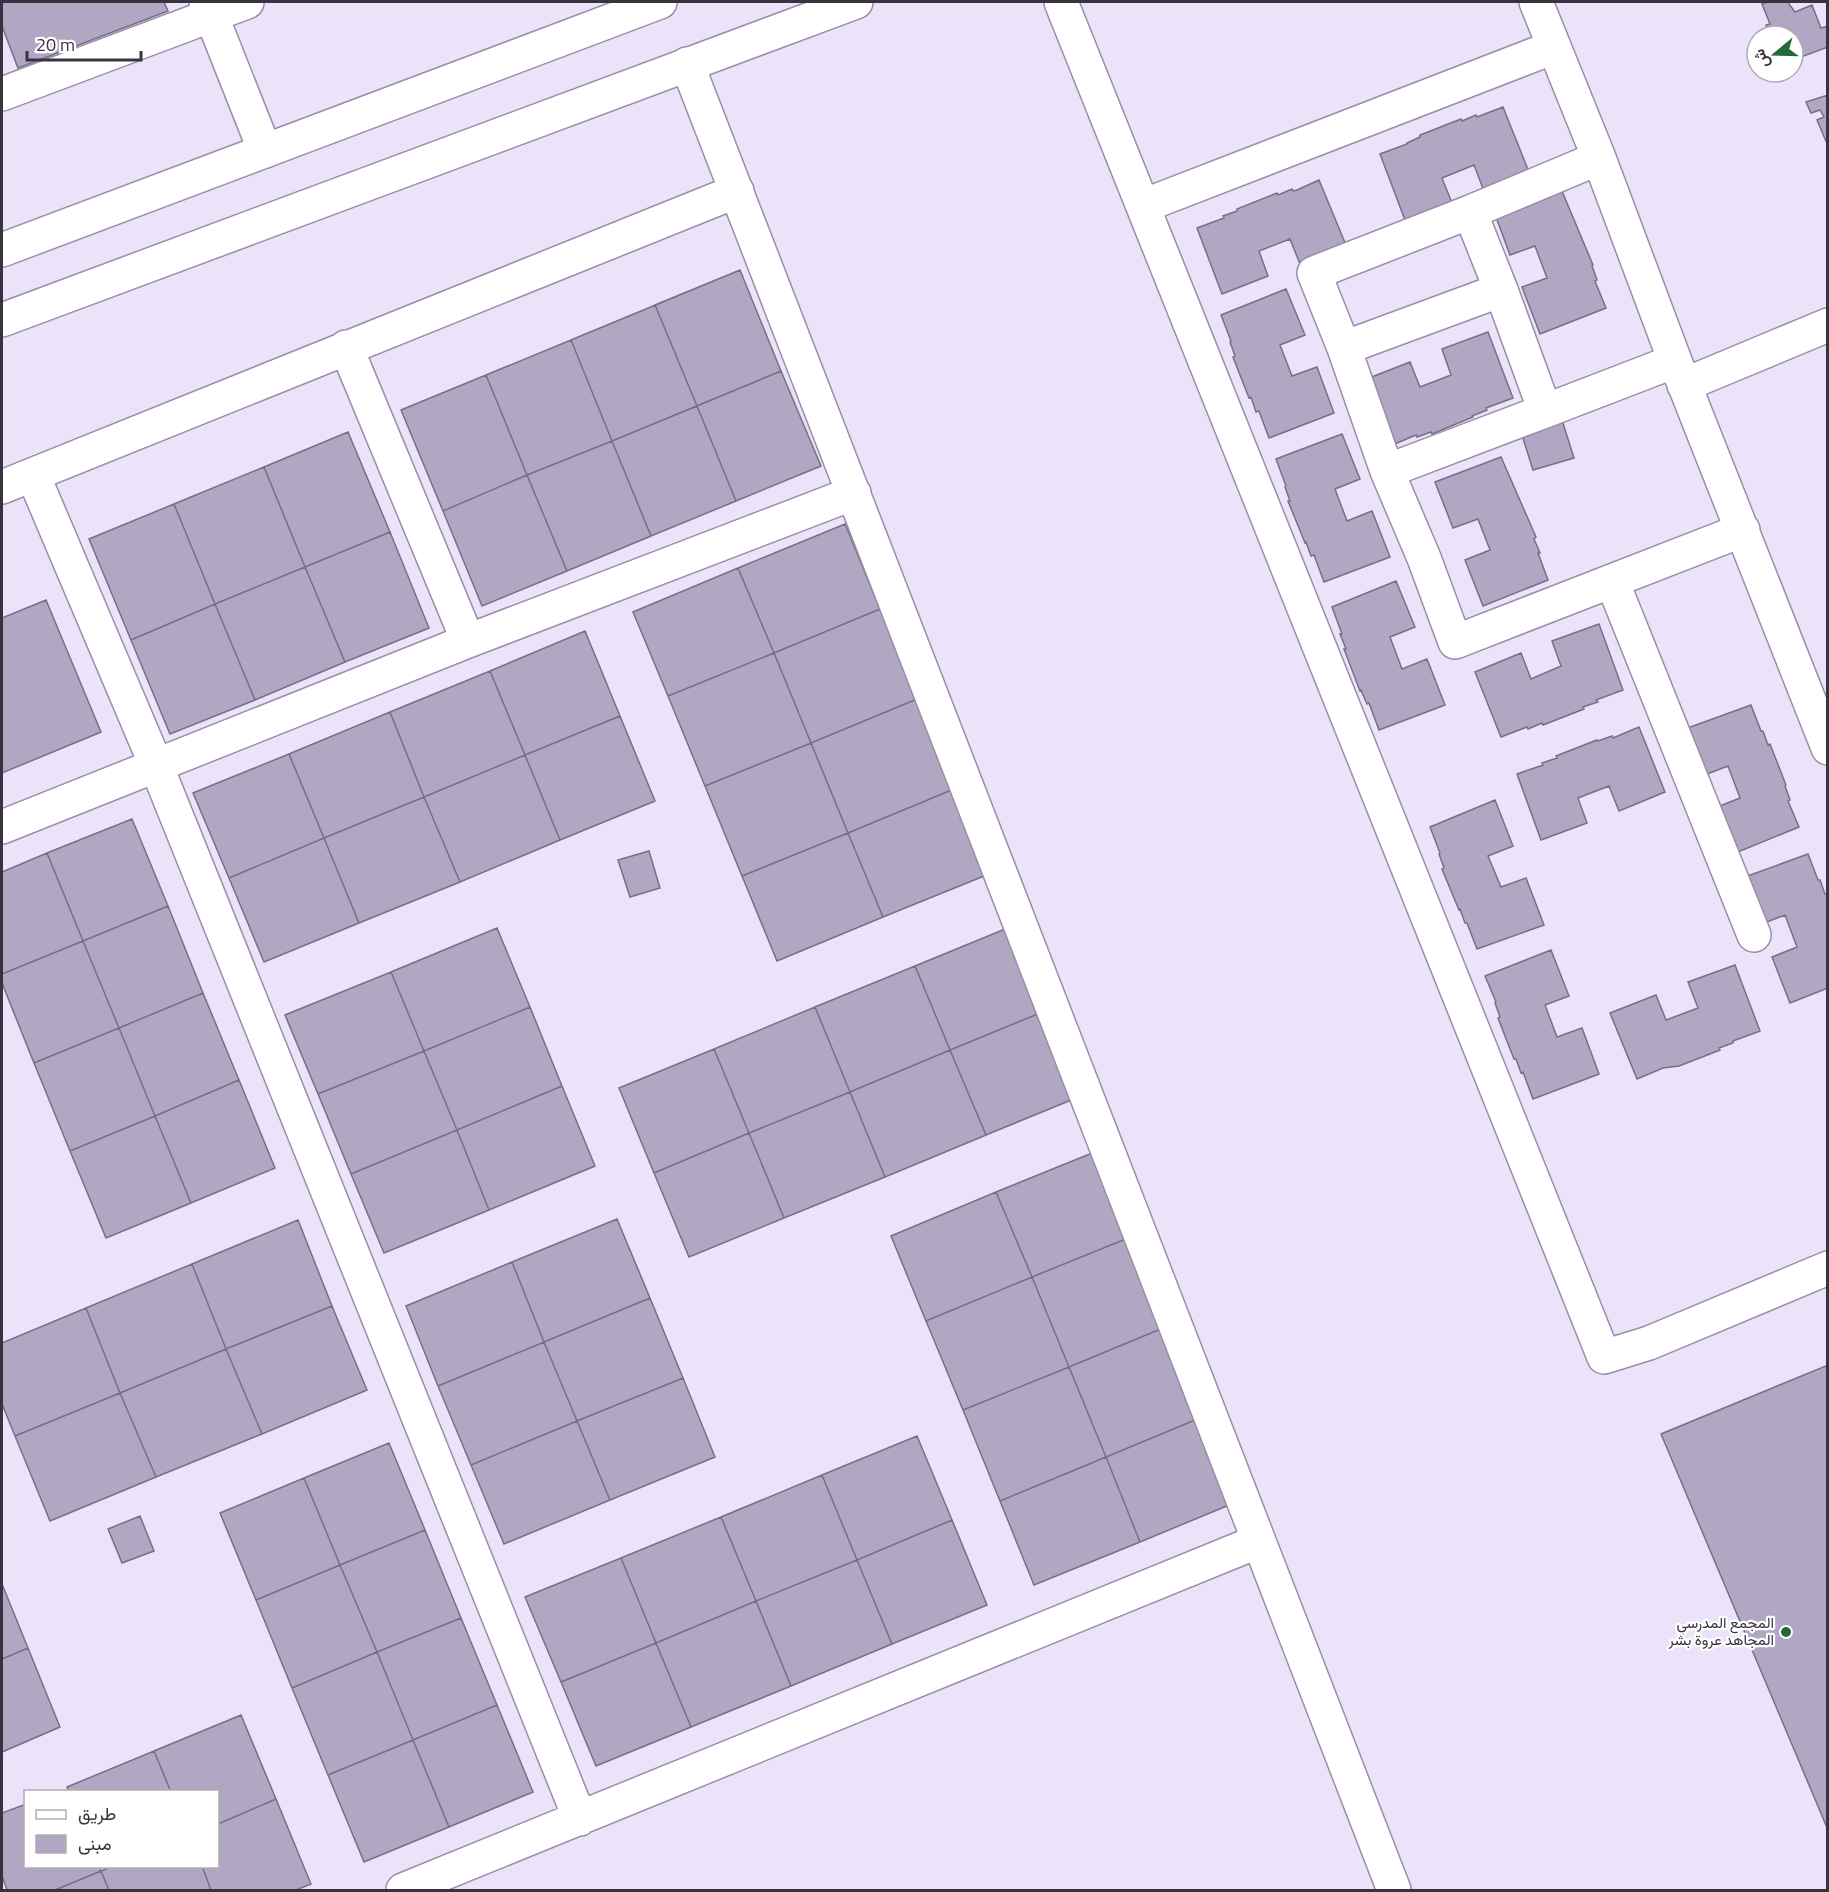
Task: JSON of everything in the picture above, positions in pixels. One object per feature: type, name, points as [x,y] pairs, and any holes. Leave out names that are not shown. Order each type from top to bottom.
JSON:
[{"type":"main road","points":[[2,91],[209,8],[247,2]]},
{"type":"main road","points":[[2,250],[660,2]]},
{"type":"main road","points":[[2,320],[856,2]]},
{"type":"main road","points":[[1061,2],[1604,1356],[1649,1343],[1827,1268]]},
{"type":"main road","points":[[1536,2],[1599,158],[1679,373],[1743,530],[1827,748]]},
{"type":"main road","points":[[209,8],[265,151]]},
{"type":"main road","points":[[1143,206],[1554,47]]},
{"type":"main road","points":[[687,64],[1394,1890]]},
{"type":"main road","points":[[1599,158],[1470,212],[1314,273],[1344,348],[1387,471],[1424,558],[1455,642],[1743,530]]},
{"type":"main road","points":[[2,487],[737,191]]},
{"type":"main road","points":[[1470,212],[1545,411]]},
{"type":"main road","points":[[1344,348],[1501,290]]},
{"type":"main road","points":[[1387,471],[1545,411],[1679,373],[1827,325]]},
{"type":"main road","points":[[345,347],[468,641]]},
{"type":"main road","points":[[33,474],[156,765],[580,1819]]},
{"type":"main road","points":[[2,827],[468,641],[854,493]]},
{"type":"main road","points":[[1612,581],[1754,935]]},
{"type":"main road","points":[[403,1890],[1259,1541]]},
{"type":"building","points":[[2,2],[164,2],[168,11],[18,68],[2,26]]},
{"type":"building","points":[[1790,2],[1795,12],[1812,5],[1821,28],[1828,26],[1828,47],[1805,56],[1805,24],[1770,24],[1762,4]]},
{"type":"building","points":[[1828,95],[1828,146],[1817,120],[1824,117],[1820,110],[1811,113],[1806,102]]},
{"type":"building","points":[[1503,107],[1529,172],[1484,191],[1474,165],[1442,178],[1452,203],[1405,220],[1380,154],[1461,119],[1462,121],[1476,115],[1477,117]]},
{"type":"building","points":[[1319,180],[1346,245],[1300,264],[1290,239],[1259,251],[1268,276],[1222,294],[1197,228],[1277,193],[1278,195],[1292,189],[1297,190]]},
{"type":"building","points":[[1559,184],[1593,265],[1597,280],[1595,281],[1606,308],[1540,334],[1522,287],[1547,278],[1535,246],[1510,255],[1493,209]]},
{"type":"building","points":[[740,270],[781,371],[697,406],[655,305]]},
{"type":"building","points":[[740,270],[781,371],[612,441],[571,340]]},
{"type":"building","points":[[1286,289],[1305,335],[1280,345],[1292,376],[1317,367],[1334,413],[1269,438],[1259,411],[1256,412],[1251,397],[1249,398],[1233,357],[1235,356],[1231,341],[1221,315]]},
{"type":"building","points":[[1488,332],[1513,398],[1486,408],[1487,410],[1473,417],[1432,434],[1431,432],[1417,437],[1416,435],[1390,446],[1364,380],[1410,362],[1420,387],[1451,375],[1442,349]]},
{"type":"building","points":[[571,340],[612,441],[527,475],[486,375]]},
{"type":"building","points":[[781,371],[821,466],[736,501],[697,406]]},
{"type":"building","points":[[486,375],[527,475],[443,511],[401,410]]},
{"type":"building","points":[[697,406],[736,501],[651,536],[612,441]]},
{"type":"building","points":[[1562,420],[1574,458],[1533,470],[1521,432]]},
{"type":"building","points":[[348,432],[390,532],[305,567],[264,467]]},
{"type":"building","points":[[1342,434],[1360,479],[1335,489],[1347,521],[1372,511],[1390,557],[1324,582],[1314,555],[1311,556],[1288,501],[1290,501],[1286,486],[1276,459]]},
{"type":"building","points":[[612,441],[651,536],[567,571],[527,475]]},
{"type":"building","points":[[1501,457],[1536,537],[1534,539],[1548,580],[1483,606],[1465,560],[1490,550],[1478,519],[1453,528],[1435,482]]},
{"type":"building","points":[[264,467],[305,567],[215,604],[174,504]]},
{"type":"building","points":[[527,475],[567,571],[482,606],[443,511]]},
{"type":"building","points":[[174,504],[215,604],[131,640],[89,539]]},
{"type":"building","points":[[845,524],[880,609],[774,653],[738,568]]},
{"type":"building","points":[[390,532],[429,628],[345,662],[305,567]]},
{"type":"building","points":[[305,567],[345,662],[255,700],[215,604]]},
{"type":"building","points":[[738,568],[774,653],[668,696],[633,612]]},
{"type":"building","points":[[1396,581],[1415,627],[1390,637],[1402,669],[1427,659],[1445,705],[1379,730],[1369,703],[1367,704],[1360,691],[1344,649],[1346,649],[1340,634],[1342,634],[1332,607]]},
{"type":"building","points":[[46,600],[101,732],[2,773],[2,618]]},
{"type":"building","points":[[215,604],[255,700],[170,734],[131,640]]},
{"type":"building","points":[[880,609],[917,699],[811,743],[774,653]]},
{"type":"building","points":[[1599,624],[1623,690],[1543,725],[1542,723],[1528,729],[1527,727],[1501,737],[1475,672],[1521,653],[1531,679],[1561,666],[1552,641]]},
{"type":"building","points":[[585,631],[620,716],[525,755],[490,671]]},
{"type":"building","points":[[774,653],[811,743],[705,786],[668,696]]},
{"type":"building","points":[[490,671],[525,755],[424,797],[390,712]]},
{"type":"building","points":[[917,699],[954,789],[848,833],[811,743]]},
{"type":"building","points":[[1751,705],[1761,731],[1768,745],[1770,744],[1786,785],[1790,800],[1788,801],[1799,827],[1733,854],[1715,808],[1740,798],[1728,766],[1702,776],[1685,729]]},
{"type":"building","points":[[390,712],[424,797],[324,838],[289,754]]},
{"type":"building","points":[[620,716],[655,801],[560,840],[525,755]]},
{"type":"building","points":[[1639,727],[1665,792],[1619,811],[1609,786],[1578,798],[1587,823],[1541,840],[1517,774],[1543,765],[1542,763],[1557,758],[1556,756],[1597,740],[1612,736],[1613,738]]},
{"type":"building","points":[[811,743],[848,833],[742,876],[705,786]]},
{"type":"building","points":[[289,754],[324,838],[229,878],[193,793]]},
{"type":"building","points":[[525,755],[560,840],[460,882],[424,797]]},
{"type":"building","points":[[954,789],[989,874],[883,917],[848,833]]},
{"type":"building","points":[[424,797],[460,882],[359,923],[324,838]]},
{"type":"building","points":[[1495,800],[1513,846],[1488,856],[1501,887],[1526,878],[1544,925],[1477,949],[1442,869],[1444,868],[1440,853],[1430,827]]},
{"type":"building","points":[[132,819],[168,906],[83,941],[47,853]]},
{"type":"building","points":[[848,833],[883,917],[777,961],[742,876]]},
{"type":"building","points":[[324,838],[359,923],[264,962],[229,878]]},
{"type":"building","points":[[649,851],[660,888],[630,897],[618,860]]},
{"type":"building","points":[[47,853],[83,941],[2,974],[2,872]]},
{"type":"building","points":[[1808,854],[1818,880],[1825,894],[1828,895],[1828,988],[1790,1003],[1772,957],[1797,947],[1785,915],[1759,925],[1742,878]]},
{"type":"building","points":[[168,906],[203,993],[119,1028],[83,941]]},
{"type":"building","points":[[1010,927],[1045,1011],[950,1050],[915,966]]},
{"type":"building","points":[[497,928],[530,1007],[424,1051],[391,972]]},
{"type":"building","points":[[83,941],[119,1028],[34,1063],[2,983],[2,974]]},
{"type":"building","points":[[1551,950],[1569,996],[1545,1005],[1557,1037],[1582,1028],[1599,1074],[1533,1099],[1498,1018],[1500,1017],[1496,1002],[1485,976]]},
{"type":"building","points":[[1735,965],[1760,1031],[1679,1066],[1663,1068],[1637,1079],[1610,1013],[1656,995],[1666,1020],[1698,1008],[1688,982]]},
{"type":"building","points":[[915,966],[950,1050],[850,1092],[815,1007]]},
{"type":"building","points":[[391,972],[424,1051],[318,1094],[285,1015]]},
{"type":"building","points":[[203,993],[239,1080],[155,1116],[119,1028]]},
{"type":"building","points":[[530,1007],[562,1086],[457,1130],[424,1051]]},
{"type":"building","points":[[815,1007],[850,1092],[749,1133],[714,1049]]},
{"type":"building","points":[[1045,1011],[1081,1096],[986,1135],[950,1050]]},
{"type":"building","points":[[119,1028],[155,1116],[70,1151],[34,1063]]},
{"type":"building","points":[[714,1049],[749,1133],[654,1173],[619,1088]]},
{"type":"building","points":[[950,1050],[986,1135],[885,1177],[850,1092]]},
{"type":"building","points":[[424,1051],[457,1130],[351,1174],[318,1094]]},
{"type":"building","points":[[239,1080],[275,1168],[191,1203],[155,1116]]},
{"type":"building","points":[[562,1086],[595,1166],[489,1210],[457,1130]]},
{"type":"building","points":[[850,1092],[885,1177],[784,1218],[749,1133]]},
{"type":"building","points":[[155,1116],[191,1203],[106,1238],[70,1151]]},
{"type":"building","points":[[457,1130],[489,1210],[384,1253],[351,1174]]},
{"type":"building","points":[[749,1133],[784,1218],[689,1257],[654,1173]]},
{"type":"building","points":[[1102,1149],[1138,1234],[1032,1277],[996,1192]]},
{"type":"building","points":[[996,1192],[1032,1277],[926,1321],[891,1236]]},
{"type":"building","points":[[617,1219],[650,1298],[544,1342],[512,1262]]},
{"type":"building","points":[[298,1220],[332,1306],[226,1349],[192,1264]]},
{"type":"building","points":[[1138,1234],[1175,1323],[1069,1367],[1032,1277]]},
{"type":"building","points":[[512,1262],[544,1342],[438,1386],[406,1306]]},
{"type":"building","points":[[192,1264],[226,1349],[120,1393],[86,1308]]},
{"type":"building","points":[[1032,1277],[1069,1367],[963,1410],[926,1321]]},
{"type":"building","points":[[650,1298],[683,1378],[577,1421],[544,1342]]},
{"type":"building","points":[[332,1306],[367,1390],[262,1434],[226,1349]]},
{"type":"building","points":[[86,1308],[120,1393],[15,1436],[2,1404],[2,1343]]},
{"type":"building","points":[[1175,1323],[1212,1413],[1106,1457],[1069,1367]]},
{"type":"building","points":[[544,1342],[577,1421],[471,1465],[438,1386]]},
{"type":"building","points":[[226,1349],[262,1434],[156,1477],[120,1393]]},
{"type":"building","name":"المجمع المدرسي المجاهد عروة بشر","points":[[1828,1365],[1828,1830],[1661,1434]]},
{"type":"building","points":[[1069,1367],[1106,1457],[1000,1501],[963,1410]]},
{"type":"building","points":[[683,1378],[715,1457],[610,1500],[577,1421]]},
{"type":"building","points":[[120,1393],[156,1477],[50,1521],[15,1436]]},
{"type":"building","points":[[1212,1413],[1246,1498],[1140,1542],[1106,1457]]},
{"type":"building","points":[[577,1421],[610,1500],[504,1544],[471,1465]]},
{"type":"building","points":[[917,1436],[952,1520],[857,1560],[822,1475]]},
{"type":"building","points":[[389,1443],[425,1530],[340,1565],[304,1478]]},
{"type":"building","points":[[1106,1457],[1140,1542],[1034,1585],[1000,1501]]},
{"type":"building","points":[[822,1475],[857,1560],[756,1601],[721,1517]]},
{"type":"building","points":[[304,1478],[340,1565],[256,1600],[220,1513]]},
{"type":"building","points":[[140,1516],[154,1551],[122,1563],[108,1529]]},
{"type":"building","points":[[721,1517],[756,1601],[656,1643],[621,1558]]},
{"type":"building","points":[[952,1520],[987,1605],[892,1644],[857,1560]]},
{"type":"building","points":[[425,1530],[461,1618],[377,1652],[340,1565]]},
{"type":"building","points":[[621,1558],[656,1643],[561,1682],[525,1597]]},
{"type":"building","points":[[857,1560],[892,1644],[791,1686],[756,1601]]},
{"type":"building","points":[[340,1565],[377,1652],[292,1688],[256,1600]]},
{"type":"building","points":[[2,1584],[28,1648],[2,1659]]},
{"type":"building","points":[[756,1601],[791,1686],[691,1727],[656,1643]]},
{"type":"building","points":[[461,1618],[497,1705],[413,1740],[377,1652]]},
{"type":"building","points":[[656,1643],[691,1727],[596,1766],[561,1682]]},
{"type":"building","points":[[28,1648],[60,1727],[2,1752],[2,1659]]},
{"type":"building","points":[[377,1652],[413,1740],[328,1775],[292,1688]]},
{"type":"building","points":[[497,1705],[533,1792],[449,1827],[413,1740]]},
{"type":"building","points":[[241,1715],[276,1799],[219,1824],[219,1790],[170,1790],[154,1751]]},
{"type":"building","points":[[413,1740],[449,1827],[364,1862],[328,1775]]},
{"type":"building","points":[[154,1751],[170,1790],[68,1790],[67,1787]]},
{"type":"building","points":[[276,1799],[311,1884],[296,1890],[211,1890],[203,1868],[219,1868],[219,1824]]},
{"type":"building","points":[[24,1805],[24,1868],[100,1868],[101,1871],[55,1890],[7,1890],[2,1876],[2,1813]]},
{"type":"building","points":[[108,1868],[203,1868],[211,1890],[109,1890],[101,1871]]},
{"type":"building","points":[[101,1871],[109,1890],[55,1890]]},
{"type":"place","name":"المجمع المدرسي المجاهد عروة بشر","points":[[1786,1632]]}]
